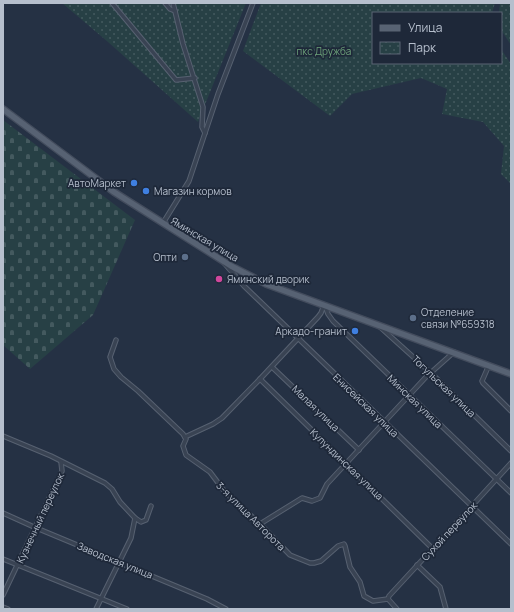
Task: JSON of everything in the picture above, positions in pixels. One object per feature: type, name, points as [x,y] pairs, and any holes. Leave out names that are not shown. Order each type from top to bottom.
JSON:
[{"type":"main road","name":"Яминская улица","points":[[3,109],[114,192],[162,224],[246,274],[266,284],[324,304],[511,374]]},
{"type":"street","points":[[112,3],[176,80],[195,78]]},
{"type":"street","points":[[165,3],[170,9],[175,11]]},
{"type":"street","points":[[173,3],[183,44],[203,107],[202,127],[205,134]]},
{"type":"street","points":[[162,224],[189,181],[218,94],[253,3]]},
{"type":"street","name":"Енисейская улица","points":[[224,262],[244,286],[384,423],[511,544]]},
{"type":"street","points":[[116,340],[110,357],[116,372],[185,436],[217,422],[272,367],[320,315],[324,304]]},
{"type":"street","name":"Минская улица","points":[[324,304],[333,321],[511,493]]},
{"type":"street","name":"Тогульская улица","points":[[375,323],[431,373],[511,451]]},
{"type":"street","points":[[260,524],[302,498],[312,502],[318,500],[327,484],[431,373],[454,352]]},
{"type":"street","points":[[489,366],[483,383],[511,411]]},
{"type":"street","name":"Малая улица","points":[[272,367],[359,450]]},
{"type":"street","name":"Кулундинская улица","points":[[260,379],[433,549]]},
{"type":"street","points":[[3,436],[51,456],[107,485],[120,502],[140,522],[146,520],[151,506]]},
{"type":"street","name":"3-я улица Авторота","points":[[185,436],[183,446],[186,455],[207,469],[225,492],[260,524],[290,555],[310,563],[321,561],[338,546],[344,544],[350,567],[360,582],[364,596],[373,601],[388,599]]},
{"type":"street","name":"Кузнечный переулок","points":[[3,595],[62,471],[61,462]]},
{"type":"street","name":"Сухой переулок","points":[[388,599],[389,596],[472,508],[511,463]]},
{"type":"street","name":"Заводская улица","points":[[3,513],[34,528],[207,599],[226,609]]},
{"type":"street","points":[[96,609],[131,538],[135,518]]},
{"type":"street","points":[[3,559],[127,609]]},
{"type":"street","points":[[418,565],[440,587],[446,609]]},
{"type":"street","points":[[388,599],[397,609]]},
{"type":"street","points":[[3,606],[8,609]]},
{"type":"green space","points":[[62,3],[246,3],[198,122]]},
{"type":"green space","name":"пкс Дружба","points":[[261,3],[495,3],[492,12],[372,12],[372,64],[502,64],[502,50],[511,64],[511,184],[501,174],[504,146],[483,122],[442,114],[447,89],[421,78],[352,94],[330,116],[243,51]]},
{"type":"green space","points":[[500,3],[511,3],[511,45],[502,32],[502,12],[499,12]]},
{"type":"green space","points":[[3,120],[135,220],[93,315],[30,369],[3,345]]},
{"type":"place","name":"АвтоМаркет","points":[[134,183]]},
{"type":"place","name":"Магазин кормов","points":[[146,191]]},
{"type":"place","name":"Опти","points":[[185,257]]},
{"type":"place","name":"Яминский дворик","points":[[219,279]]},
{"type":"place","name":"Отделение связи №659318","points":[[413,318]]},
{"type":"place","name":"Аркадо-гранит","points":[[355,331]]}]
